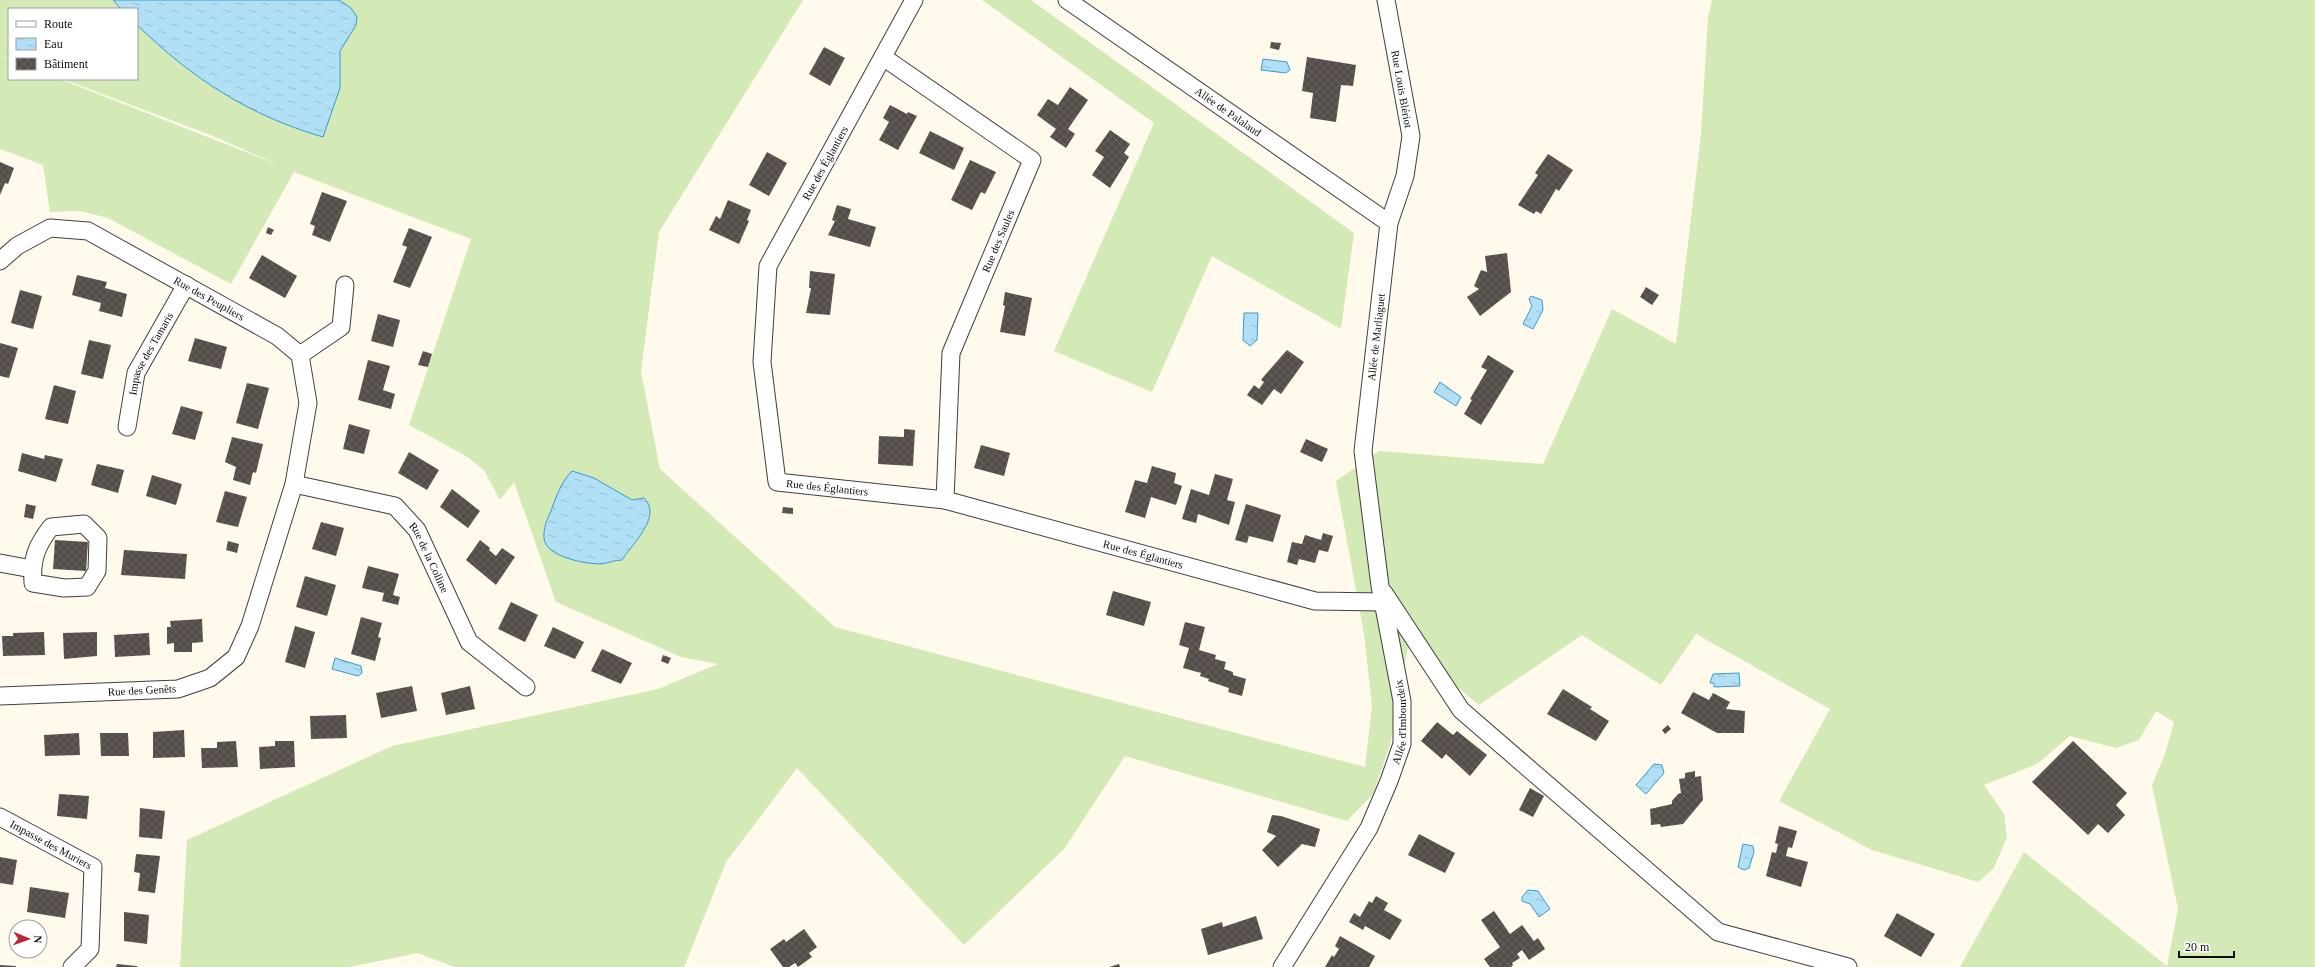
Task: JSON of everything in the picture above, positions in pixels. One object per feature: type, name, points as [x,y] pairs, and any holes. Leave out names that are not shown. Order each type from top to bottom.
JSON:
[{"type":"street","name":"Rue des Églantiers","points":[[914,0],[768,266],[762,362],[777,482],[945,500],[1315,602],[1381,594]]},
{"type":"street","name":"Allée de Palalaud","points":[[1067,0],[1388,223]]},
{"type":"street","name":"Rue Louis Blériot","points":[[1386,0],[1411,136],[1405,176],[1388,223]]},
{"type":"street","name":"Rue des Saules","points":[[883,57],[1032,160],[951,353],[945,500]]},
{"type":"street","name":"Allée de Marliaguet","points":[[1363,451],[1388,223]]},
{"type":"street","name":"Rue des Peupliers","points":[[0,261],[17,246],[50,228],[88,231],[277,336],[300,356]]},
{"type":"street","name":"Impasse des Tamaris","points":[[127,427],[136,373],[186,285]]},
{"type":"street","points":[[294,484],[308,403],[300,356],[341,327],[345,285]]},
{"type":"street","name":"Allée d'Imbourdeix","points":[[1282,967],[1369,828],[1389,781],[1402,744],[1402,701],[1381,594],[1363,451]]},
{"type":"street","name":"Rue de la Colline","points":[[294,484],[395,506],[417,530],[470,642],[526,687]]},
{"type":"street","name":"Rue des Genêts","points":[[1,699],[178,689],[210,678],[236,657],[250,626],[294,484]]},
{"type":"street","points":[[84,524],[98,538],[97,571],[87,587],[64,588],[33,583],[32,569],[39,542],[51,527],[84,524]]},
{"type":"street","points":[[0,563],[32,569]]},
{"type":"street","points":[[1381,594],[1461,710],[1718,932],[1848,967]]},
{"type":"street","name":"Impasse des Muriers","points":[[0,816],[93,867],[90,949],[72,967]]},
{"type":"green space","points":[[0,0],[803,0],[659,232],[641,371],[660,469],[835,627],[1365,767],[1372,706],[1364,634],[1336,481],[1379,451],[1543,464],[1612,309],[1676,344],[1701,134],[1708,17],[1712,0],[2315,0],[2315,967],[1960,967],[2024,852],[2167,966],[2178,909],[2152,785],[2165,754],[2174,722],[2156,711],[2139,740],[2116,748],[2070,736],[2037,764],[1984,785],[2004,814],[2007,837],[1994,868],[1978,882],[1872,850],[1779,801],[1830,709],[1696,634],[1661,685],[1582,635],[1479,705],[1408,647],[1390,745],[1373,794],[1347,821],[1125,756],[1064,849],[964,945],[797,768],[726,862],[684,967],[454,967],[418,953],[349,967],[180,967],[187,840],[392,746],[658,689],[718,664],[681,657],[556,602],[514,482],[500,500],[484,470],[466,456],[409,425],[471,239],[294,172],[231,284],[108,218],[80,211],[50,212],[43,165],[0,149]],"holes":[[[8,8],[138,8],[138,80],[66,80],[213,136],[279,165],[63,80],[8,80],[8,59],[0,55],[8,58]]]},
{"type":"green space","points":[[982,0],[1031,0],[1354,233],[1341,329],[1212,256],[1152,392],[1054,351],[1154,123]]},
{"type":"water","points":[[113,0],[339,0],[351,8],[357,17],[356,25],[340,51],[340,88],[323,137],[270,118],[223,93],[179,62],[138,26],[138,8],[120,8]]},
{"type":"water","points":[[1263,59],[1287,62],[1290,70],[1286,73],[1261,70]]},
{"type":"water","points":[[1531,296],[1542,300],[1543,310],[1533,329],[1523,324],[1532,306],[1529,299]]},
{"type":"water","points":[[1244,313],[1258,313],[1257,340],[1250,346],[1243,340]]},
{"type":"water","points":[[1440,382],[1461,397],[1456,406],[1434,392]]},
{"type":"water","points":[[572,471],[594,478],[632,500],[644,498],[649,505],[650,513],[644,530],[622,560],[601,564],[586,563],[559,555],[546,545],[544,535],[547,521],[559,490]]},
{"type":"water","points":[[335,658],[361,666],[362,673],[358,676],[332,669]]},
{"type":"water","points":[[1739,673],[1740,686],[1714,687],[1714,683],[1710,683],[1713,674]]},
{"type":"water","points":[[1654,764],[1662,765],[1664,773],[1646,794],[1636,785]]},
{"type":"water","points":[[1743,844],[1753,846],[1754,852],[1749,868],[1744,870],[1738,867]]},
{"type":"water","points":[[1528,890],[1538,891],[1550,909],[1539,917],[1530,904],[1522,901],[1522,897]]},
{"type":"building","points":[[1271,42],[1281,43],[1279,50],[1270,48]]},
{"type":"building","points":[[824,47],[845,58],[830,86],[809,74]]},
{"type":"building","points":[[1307,57],[1356,65],[1353,86],[1341,85],[1336,122],[1310,118],[1313,93],[1302,91]]},
{"type":"building","points":[[1070,87],[1088,100],[1068,129],[1075,134],[1066,148],[1050,137],[1056,129],[1037,115],[1048,99],[1058,105]]},
{"type":"building","points":[[890,105],[907,114],[908,112],[917,116],[898,150],[879,140],[889,122],[883,118]]},
{"type":"building","points":[[1110,130],[1130,144],[1124,153],[1129,157],[1110,188],[1092,175],[1104,157],[1095,151]]},
{"type":"building","points":[[930,131],[964,148],[954,170],[919,153]]},
{"type":"building","points":[[767,152],[787,163],[769,196],[749,185]]},
{"type":"building","points":[[1548,154],[1573,170],[1559,191],[1556,189],[1541,214],[1536,211],[1534,214],[1518,205],[1538,175],[1535,173]]},
{"type":"building","points":[[970,160],[996,172],[985,194],[981,192],[972,210],[951,200]]},
{"type":"building","points":[[0,162],[14,168],[8,184],[5,183],[0,195]]},
{"type":"building","points":[[322,192],[347,201],[330,242],[312,235],[315,226],[310,224]]},
{"type":"building","points":[[728,200],[751,210],[747,220],[749,221],[739,244],[709,230],[716,216],[720,219]]},
{"type":"building","points":[[837,205],[851,209],[848,219],[876,227],[870,247],[828,235],[835,221],[832,220]]},
{"type":"building","points":[[268,227],[274,230],[271,235],[266,233]]},
{"type":"building","points":[[409,228],[432,237],[410,288],[393,282],[407,247],[402,245]]},
{"type":"building","points":[[1507,253],[1511,292],[1480,316],[1467,297],[1479,289],[1474,286],[1481,270],[1487,272],[1485,256]]},
{"type":"building","points":[[262,255],[297,276],[285,298],[249,278]]},
{"type":"building","points":[[810,271],[835,274],[830,315],[806,313],[811,288],[809,288]]},
{"type":"building","points":[[77,275],[107,282],[105,288],[127,294],[122,317],[99,311],[101,303],[72,295]]},
{"type":"building","points":[[1646,287],[1659,295],[1652,305],[1640,297]]},
{"type":"building","points":[[20,290],[42,296],[33,329],[11,323]]},
{"type":"building","points":[[1005,292],[1032,298],[1025,336],[1000,332],[1005,306],[1003,305]]},
{"type":"building","points":[[378,314],[400,320],[393,347],[371,341]]},
{"type":"building","points":[[195,338],[227,347],[221,369],[188,361]]},
{"type":"building","points":[[89,340],[111,345],[103,379],[81,374]]},
{"type":"building","points":[[0,343],[18,348],[9,378],[0,376]]},
{"type":"building","points":[[1287,350],[1304,362],[1281,394],[1274,389],[1262,405],[1247,395],[1254,385],[1259,389],[1264,382],[1261,380]]},
{"type":"building","points":[[423,351],[432,354],[428,367],[418,365]]},
{"type":"building","points":[[1488,355],[1514,371],[1481,425],[1464,414],[1472,400],[1470,399],[1487,370],[1481,367]]},
{"type":"building","points":[[368,360],[390,366],[383,390],[395,394],[391,409],[358,400]]},
{"type":"building","points":[[247,383],[269,388],[258,429],[236,423]]},
{"type":"building","points":[[54,385],[76,391],[68,424],[45,419]]},
{"type":"building","points":[[181,406],[203,412],[195,440],[172,434]]},
{"type":"building","points":[[349,424],[370,430],[364,454],[343,449]]},
{"type":"building","points":[[904,429],[915,430],[913,466],[878,464],[879,436],[904,437]]},
{"type":"building","points":[[232,437],[263,444],[256,473],[253,472],[250,485],[233,480],[236,467],[225,462]]},
{"type":"building","points":[[1306,439],[1328,449],[1322,462],[1300,452]]},
{"type":"building","points":[[981,445],[1010,453],[1004,476],[974,468]]},
{"type":"building","points":[[409,452],[439,470],[427,490],[398,473]]},
{"type":"building","points":[[22,453],[44,459],[45,455],[63,459],[56,482],[18,471]]},
{"type":"building","points":[[97,464],[124,470],[118,493],[91,485]]},
{"type":"building","points":[[1152,466],[1176,473],[1174,483],[1182,486],[1176,505],[1151,497],[1145,518],[1125,512],[1135,480],[1147,483]]},
{"type":"building","points":[[1215,474],[1233,479],[1227,500],[1235,502],[1229,525],[1198,514],[1196,523],[1182,519],[1191,489],[1209,495]]},
{"type":"building","points":[[152,475],[182,484],[176,505],[146,496]]},
{"type":"building","points":[[452,489],[480,511],[468,528],[440,507]]},
{"type":"building","points":[[225,491],[247,497],[238,527],[216,522]]},
{"type":"building","points":[[26,504],[36,506],[33,519],[24,517]]},
{"type":"building","points":[[1246,504],[1281,515],[1273,542],[1249,536],[1247,543],[1235,540]]},
{"type":"building","points":[[783,507],[793,508],[793,514],[782,513]]},
{"type":"building","points":[[321,522],[344,528],[336,556],[312,549]]},
{"type":"building","points":[[1323,533],[1333,536],[1328,552],[1319,550],[1315,563],[1299,559],[1297,565],[1287,562],[1292,542],[1302,544],[1305,535],[1321,540]]},
{"type":"building","points":[[55,540],[88,542],[86,571],[53,569]]},
{"type":"building","points":[[480,540],[490,548],[489,550],[496,556],[502,548],[515,557],[496,585],[466,560]]},
{"type":"building","points":[[228,541],[239,544],[237,553],[226,550]]},
{"type":"building","points":[[124,550],[187,554],[185,579],[121,575]]},
{"type":"building","points":[[368,566],[399,574],[393,595],[400,597],[398,605],[382,601],[384,593],[362,588]]},
{"type":"building","points":[[305,576],[336,585],[327,616],[296,607]]},
{"type":"building","points":[[1113,591],[1151,602],[1144,626],[1106,615]]},
{"type":"building","points":[[511,602],[538,615],[525,642],[498,629]]},
{"type":"building","points":[[361,617],[382,623],[378,637],[381,638],[375,661],[351,654]]},
{"type":"building","points":[[202,619],[203,642],[192,643],[192,652],[174,652],[174,643],[167,644],[167,627],[171,627],[170,621]]},
{"type":"building","points":[[1185,622],[1205,627],[1199,650],[1216,655],[1215,659],[1226,662],[1224,669],[1233,672],[1233,675],[1246,679],[1242,696],[1228,692],[1229,688],[1208,681],[1209,679],[1200,676],[1201,673],[1183,668],[1189,648],[1179,645]]},
{"type":"building","points":[[295,626],[315,632],[305,668],[285,662]]},
{"type":"building","points":[[553,627],[584,642],[575,659],[544,646]]},
{"type":"building","points":[[44,632],[45,655],[3,656],[2,636],[13,636],[13,633]]},
{"type":"building","points":[[97,632],[97,656],[64,659],[63,633]]},
{"type":"building","points":[[149,633],[150,655],[115,657],[114,635]]},
{"type":"building","points":[[602,649],[632,663],[621,684],[591,671]]},
{"type":"building","points":[[663,655],[671,658],[668,664],[661,661]]},
{"type":"building","points":[[412,686],[417,711],[381,718],[376,693]]},
{"type":"building","points":[[470,686],[475,709],[446,715],[441,693]]},
{"type":"building","points":[[1563,689],[1592,707],[1590,709],[1609,721],[1596,741],[1547,714]]},
{"type":"building","points":[[1693,692],[1709,700],[1713,693],[1730,702],[1726,709],[1745,711],[1744,733],[1717,733],[1681,713]]},
{"type":"building","points":[[346,715],[347,738],[311,739],[310,716]]},
{"type":"building","points":[[1437,722],[1453,735],[1457,731],[1487,755],[1470,776],[1446,754],[1442,759],[1421,741]]},
{"type":"building","points":[[1668,725],[1671,729],[1665,734],[1662,730]]},
{"type":"building","points":[[184,730],[185,757],[153,758],[153,732]]},
{"type":"building","points":[[79,733],[80,755],[45,756],[44,735]]},
{"type":"building","points":[[100,733],[128,733],[129,756],[101,756]]},
{"type":"building","points":[[236,741],[238,767],[202,768],[201,748],[217,748],[217,742]]},
{"type":"building","points":[[275,741],[294,741],[295,767],[260,769],[259,747],[275,746]]},
{"type":"building","points":[[2073,741],[2127,793],[2116,805],[2125,815],[2108,833],[2098,824],[2088,835],[2032,782]]},
{"type":"building","points":[[1695,771],[1695,777],[1701,776],[1703,800],[1683,824],[1661,827],[1660,824],[1651,825],[1650,809],[1672,804],[1672,801],[1678,794],[1681,793],[1679,779],[1685,778],[1685,773]]},
{"type":"building","points":[[1530,788],[1544,796],[1533,817],[1519,810]]},
{"type":"building","points":[[59,794],[89,796],[87,819],[57,816]]},
{"type":"building","points":[[140,808],[165,811],[162,839],[139,837]]},
{"type":"building","points":[[1272,815],[1281,816],[1320,829],[1315,847],[1302,844],[1278,867],[1262,850],[1276,836],[1267,832]]},
{"type":"building","points":[[1779,826],[1797,831],[1792,848],[1788,847],[1786,856],[1808,862],[1801,887],[1766,876],[1772,852],[1776,853],[1778,844],[1775,843]]},
{"type":"building","points":[[1419,834],[1455,853],[1445,873],[1408,855]]},
{"type":"building","points":[[136,854],[160,856],[155,893],[138,891],[140,873],[134,872]]},
{"type":"building","points":[[0,857],[17,860],[13,885],[0,883]]},
{"type":"building","points":[[30,887],[69,893],[65,918],[27,912]]},
{"type":"building","points":[[1376,896],[1388,903],[1384,910],[1402,920],[1390,940],[1365,926],[1363,930],[1349,922],[1354,913],[1360,917],[1369,901],[1372,903]]},
{"type":"building","points":[[1494,911],[1510,934],[1522,925],[1534,941],[1538,938],[1545,949],[1529,960],[1522,950],[1517,954],[1520,958],[1512,963],[1513,965],[1511,967],[1490,967],[1484,959],[1500,947],[1481,920]]},
{"type":"building","points":[[124,912],[149,915],[147,944],[124,941]]},
{"type":"building","points":[[1897,913],[1935,934],[1921,957],[1884,936]]},
{"type":"building","points":[[1256,916],[1263,939],[1208,955],[1201,929],[1222,922],[1223,927]]},
{"type":"building","points":[[804,929],[817,947],[809,953],[812,957],[798,967],[795,963],[789,967],[783,967],[770,949],[784,939],[786,942]]},
{"type":"building","points":[[1340,936],[1375,956],[1369,967],[1325,967],[1332,955],[1334,957],[1339,949],[1335,946]]},
{"type":"building","points":[[117,964],[137,966],[137,967],[116,967]]},
{"type":"building","points":[[1119,964],[1120,967],[1109,967]]},
{"type":"building","points":[[0,965],[16,966],[16,967],[0,967]]}]
